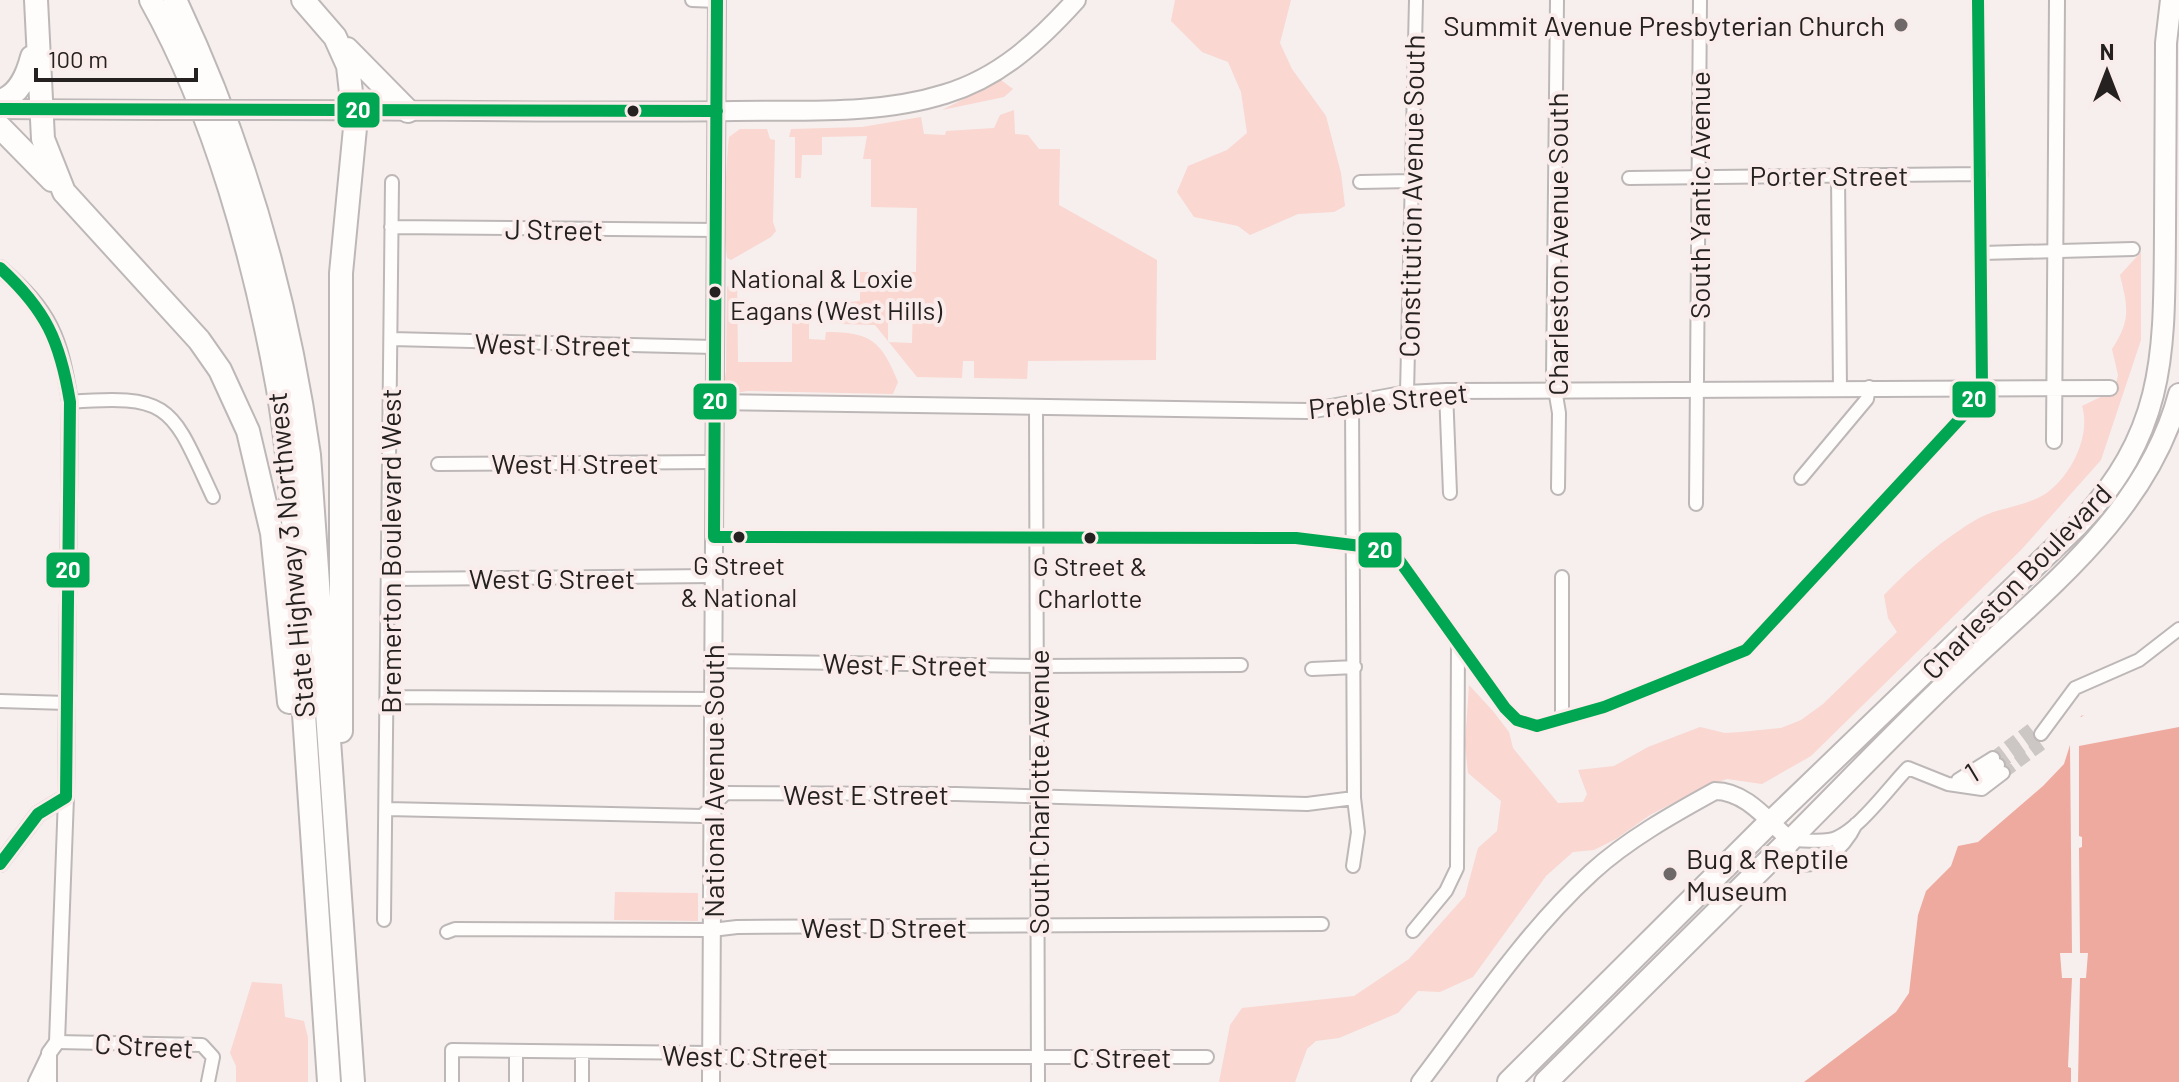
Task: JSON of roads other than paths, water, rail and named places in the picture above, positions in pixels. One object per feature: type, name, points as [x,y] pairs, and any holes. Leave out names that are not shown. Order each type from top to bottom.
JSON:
[{"type":"highway","points":[[36,0],[45,150],[64,192]]},
{"type":"highway","name":"State Highway 3 Northwest","points":[[151,0],[170,34],[219,160],[253,279],[278,391],[292,514],[329,1082]]},
{"type":"highway","name":"State Highway 3 Northwest","points":[[175,0],[201,55],[245,166],[275,272],[299,384],[309,455],[353,1082]]},
{"type":"highway","points":[[303,0],[408,111]]},
{"type":"highway","name":"Charleston Boulevard","points":[[1770,822],[2077,526],[2109,489],[2134,451],[2156,393],[2163,344],[2166,43],[2171,0]]},
{"type":"highway","points":[[333,808],[342,720],[341,273],[355,128],[351,73],[335,37]]},
{"type":"highway","points":[[0,101],[10,98],[20,87],[36,40]]},
{"type":"highway","points":[[0,127],[199,340],[220,370],[248,431],[272,533],[299,823],[319,933]]},
{"type":"highway","name":"Charleston Boulevard","points":[[1790,840],[1909,719],[2096,541],[2146,476],[2169,427],[2179,394]]},
{"type":"highway","points":[[1509,1082],[1770,822]]},
{"type":"highway","points":[[1546,1082],[1790,840]]},
{"type":"main road","name":"National Avenue South","points":[[711,1082],[717,0]]},
{"type":"main road","points":[[0,109],[717,111],[870,108],[948,93],[981,80],[1038,42],[1076,0]]},
{"type":"main road","points":[[1420,1082],[1555,908],[1594,870],[1715,791],[1728,791],[1743,798],[1790,840]]},
{"type":"street","points":[[692,0],[717,0]]},
{"type":"street","name":"Constitution Avenue South","points":[[1407,393],[1416,0]]},
{"type":"street","name":"Charleston Avenue South","points":[[1557,0],[1553,362],[1558,488]]},
{"type":"street","name":"South Yantic Avenue","points":[[1696,504],[1700,0]]},
{"type":"street","points":[[714,537],[1296,538],[1377,548],[1399,560],[1517,720],[1537,726],[1707,668],[1746,650],[1969,409],[1982,386],[1978,0]]},
{"type":"street","points":[[2054,441],[2058,249],[2057,0]]},
{"type":"street","name":"Porter Street","points":[[1629,178],[1981,174]]},
{"type":"street","points":[[1838,176],[1840,389]]},
{"type":"street","points":[[1360,182],[1411,181]]},
{"type":"street","name":"Bremerton Boulevard West","points":[[384,920],[389,697],[392,182]]},
{"type":"street","name":"J Street","points":[[391,227],[717,230]]},
{"type":"street","points":[[1982,253],[2133,249]]},
{"type":"street","points":[[0,268],[32,296],[51,326],[64,362],[70,402],[66,797],[49,1082]]},
{"type":"street","name":"West I Street","points":[[392,339],[714,347]]},
{"type":"street","name":"Preble Street","points":[[714,402],[1309,411],[1407,393],[1446,391],[1982,386],[2054,390],[2110,388]]},
{"type":"street","points":[[1801,478],[1867,399],[1869,387]]},
{"type":"street","name":"Constitution Avenue South","points":[[1446,391],[1450,493]]},
{"type":"street","points":[[70,402],[117,398],[147,401],[166,411],[189,444],[213,497]]},
{"type":"street","points":[[1352,403],[1354,798],[1358,832],[1353,866]]},
{"type":"street","name":"South Charlotte Avenue","points":[[1036,406],[1038,1082]]},
{"type":"street","name":"West H Street","points":[[438,464],[713,462]]},
{"type":"street","name":"West G Street","points":[[390,579],[713,576]]},
{"type":"street","points":[[1562,577],[1562,719]]},
{"type":"street","points":[[2041,733],[2075,688],[2139,660],[2179,629]]},
{"type":"street","points":[[1413,931],[1446,891],[1457,868],[1458,641]]},
{"type":"street","name":"West F Street","points":[[713,661],[1038,666],[1241,665]]},
{"type":"street","points":[[1312,669],[1355,667]]},
{"type":"street","points":[[389,697],[713,699]]},
{"type":"street","points":[[0,701],[67,703]]},
{"type":"street","name":"1","points":[[1998,765],[1982,789],[1948,784],[1998,765]]},
{"type":"street","points":[[1856,824],[1849,840],[1820,862],[1809,866],[1789,862],[1790,840],[1831,840],[1856,824],[1908,768],[1948,784]]},
{"type":"street","name":"West E Street","points":[[387,809],[702,816],[712,803],[726,793],[1037,796],[1307,804],[1354,798]]},
{"type":"street","points":[[0,864],[38,814],[66,797]]},
{"type":"street","name":"West D Street","points":[[447,932],[455,929],[712,930],[737,927],[1038,928],[1322,924]]},
{"type":"street","name":"C Street","points":[[53,1047],[196,1044],[211,1053],[212,1069],[208,1082]]},
{"type":"street","points":[[35,1082],[53,1047]]},
{"type":"street","name":"West C Street","points":[[452,1082],[452,1050],[711,1053],[723,1057],[1038,1058]]},
{"type":"street","points":[[516,1053],[516,1082]]},
{"type":"street","points":[[582,1053],[582,1082]]},
{"type":"street","name":"C Street","points":[[1038,1058],[1207,1057]]},
{"type":"tunnel","points":[[1993,758],[2035,726]]},
{"type":"tunnel","points":[[1998,765],[2041,734]]},
{"type":"tunnel","points":[[2003,773],[2046,741]]},
{"type":"place","name":"Summit Avenue Presbyterian Church","points":[[1901,25]]},
{"type":"place","name":"National & Loxie Eagans (West Hills)","points":[[715,292]]},
{"type":"place","name":"G Street & National","points":[[739,537]]},
{"type":"place","name":"G Street & Charlotte","points":[[1090,538]]},
{"type":"place","name":"Bug & Reptile Museum","points":[[1670,874]]}]
